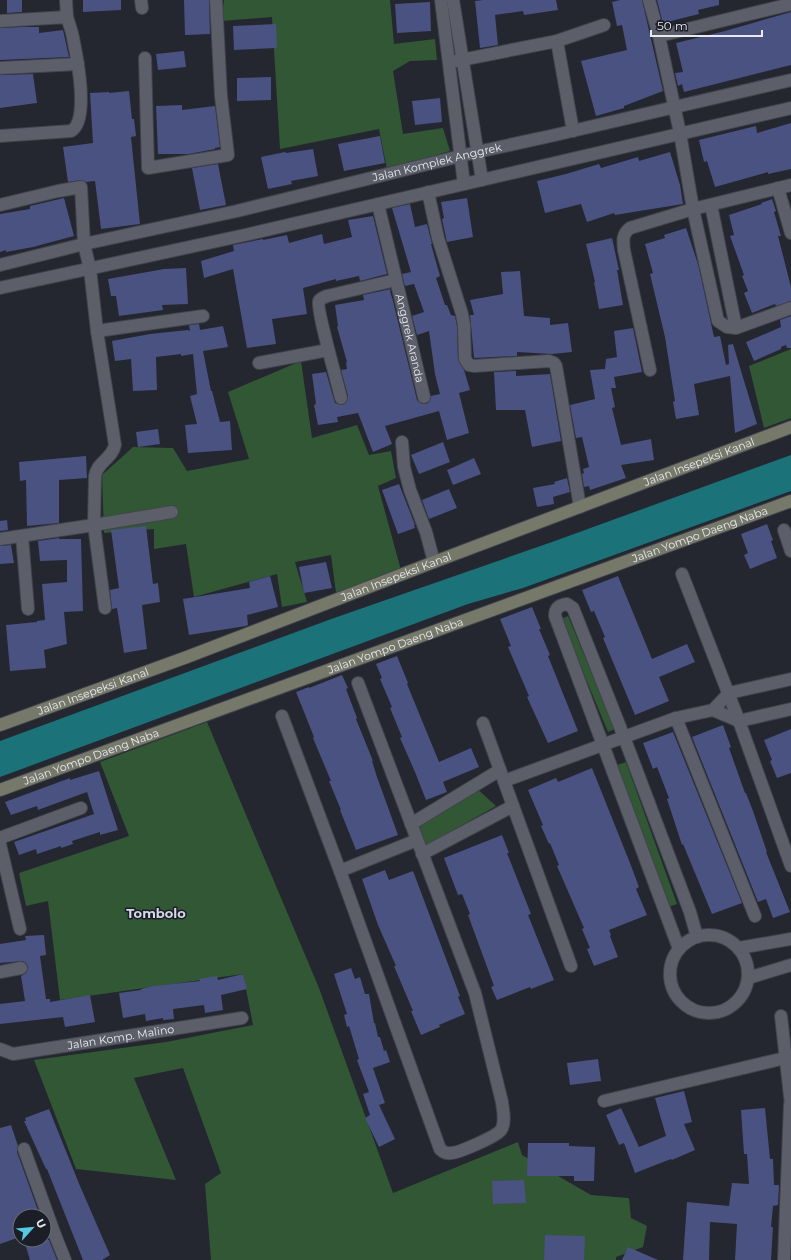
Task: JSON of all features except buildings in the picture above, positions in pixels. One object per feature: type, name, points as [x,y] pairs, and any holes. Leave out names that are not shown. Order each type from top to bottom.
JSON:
[{"type":"street","points":[[0,136],[63,133],[76,129],[79,124],[81,90],[73,36],[67,17],[66,0]]},
{"type":"street","points":[[145,58],[148,168],[228,155],[221,96],[216,0]]},
{"type":"street","points":[[441,0],[464,184]]},
{"type":"street","points":[[453,0],[482,180]]},
{"type":"street","points":[[649,0],[659,36],[680,133],[693,209],[718,321],[727,328],[736,328],[791,308]]},
{"type":"street","points":[[659,36],[791,4]]},
{"type":"street","points":[[0,21],[67,17]]},
{"type":"street","points":[[449,62],[557,42],[604,25]]},
{"type":"street","points":[[557,42],[573,131]]},
{"type":"street","points":[[0,68],[78,64]]},
{"type":"street","name":"Jalan Komplek Anggrek","points":[[0,265],[84,244],[237,212],[477,152],[791,80]]},
{"type":"street","points":[[0,288],[245,235],[791,108]]},
{"type":"street","points":[[650,370],[624,250],[623,239],[625,232],[630,228],[693,209],[791,185]]},
{"type":"street","points":[[0,205],[81,187],[84,244],[90,269],[97,331],[115,445],[111,454],[96,469],[94,525],[105,608]]},
{"type":"street","points":[[778,188],[791,233]]},
{"type":"street","points":[[428,192],[438,238],[462,314],[464,325],[464,356],[466,362],[474,366],[549,361],[554,363],[558,370],[580,507]]},
{"type":"street","name":"Anggrek Aranda","points":[[378,204],[424,397]]},
{"type":"street","points":[[711,205],[736,328]]},
{"type":"street","name":"Anggrek Aranda","points":[[341,398],[328,350],[319,310],[319,302],[327,296],[396,280]]},
{"type":"street","points":[[97,331],[203,316]]},
{"type":"street","points":[[259,363],[328,350]]},
{"type":"street","name":"Jalan Insepeksi Kanal","points":[[0,725],[187,657],[791,427]]},
{"type":"street","points":[[402,442],[404,466],[434,562]]},
{"type":"street","name":"Jalan Yompo Daeng Naba","points":[[0,790],[791,501]]},
{"type":"street","points":[[0,539],[172,512]]},
{"type":"street","points":[[784,530],[791,551]]},
{"type":"street","points":[[22,536],[28,608]]},
{"type":"street","points":[[682,574],[729,693],[791,866]]},
{"type":"street","points":[[679,949],[555,616],[555,611],[558,606],[562,604],[567,604],[573,608],[624,737],[698,937]]},
{"type":"street","points":[[411,824],[502,775],[603,744],[676,718],[713,710],[729,693],[791,679]]},
{"type":"street","points":[[282,716],[340,871],[440,1149],[446,1153],[455,1153],[494,1136],[501,1131],[504,1120],[502,1102],[475,993],[358,683]]},
{"type":"street","points":[[713,710],[739,721],[791,709]]},
{"type":"street","points":[[676,718],[755,916]]},
{"type":"street","points":[[483,723],[571,966]]},
{"type":"street","points":[[422,854],[513,806]]},
{"type":"street","points":[[0,838],[82,808]]},
{"type":"street","points":[[340,871],[417,840]]},
{"type":"street","points":[[0,844],[20,929]]},
{"type":"street","points":[[720,936],[739,948],[747,962],[748,978],[741,998],[725,1011],[705,1014],[685,1006],[673,989],[670,968],[679,949],[698,937],[720,936]]},
{"type":"street","points":[[739,948],[791,939]]},
{"type":"street","points":[[748,978],[791,965]]},
{"type":"street","points":[[0,972],[21,968]]},
{"type":"street","points":[[781,1016],[791,1105],[784,1260]]},
{"type":"street","name":"Jalan Komp. Malino","points":[[0,1049],[13,1054],[242,1018]]},
{"type":"street","points":[[604,1101],[785,1058]]},
{"type":"street","points":[[24,1149],[65,1260]]},
{"type":"green space","points":[[224,0],[390,0],[394,44],[435,39],[437,60],[410,61],[393,71],[403,134],[443,128],[450,151],[387,169],[379,129],[280,149],[272,17],[221,21]]},
{"type":"green space","points":[[791,349],[791,418],[764,428],[749,366]]},
{"type":"green space","points":[[301,361],[312,438],[357,425],[369,455],[391,451],[396,478],[378,486],[401,570],[336,593],[331,555],[295,562],[307,602],[282,607],[277,574],[194,597],[186,544],[154,549],[154,529],[104,533],[102,475],[133,447],[173,448],[187,471],[249,459],[228,392]]},
{"type":"green space","points":[[568,616],[615,729],[608,732],[561,619]]},
{"type":"green space","points":[[207,722],[319,988],[393,1193],[518,1142],[522,1155],[591,1195],[629,1198],[631,1218],[647,1226],[643,1247],[616,1257],[616,1260],[211,1260],[205,1184],[221,1173],[183,1068],[134,1078],[176,1180],[76,1169],[34,1060],[166,1042],[253,1025],[243,974],[60,1000],[48,901],[26,906],[19,873],[129,836],[100,762]]},
{"type":"green space","points":[[626,762],[677,904],[668,907],[617,765]]},
{"type":"green space","points":[[473,785],[496,806],[423,847],[414,814]]},
{"type":"water","points":[[791,455],[791,491],[523,588],[468,604],[0,777],[0,741],[334,618],[552,542]]},
{"type":"district","name":"Tombolo","points":[[156,913]]}]
